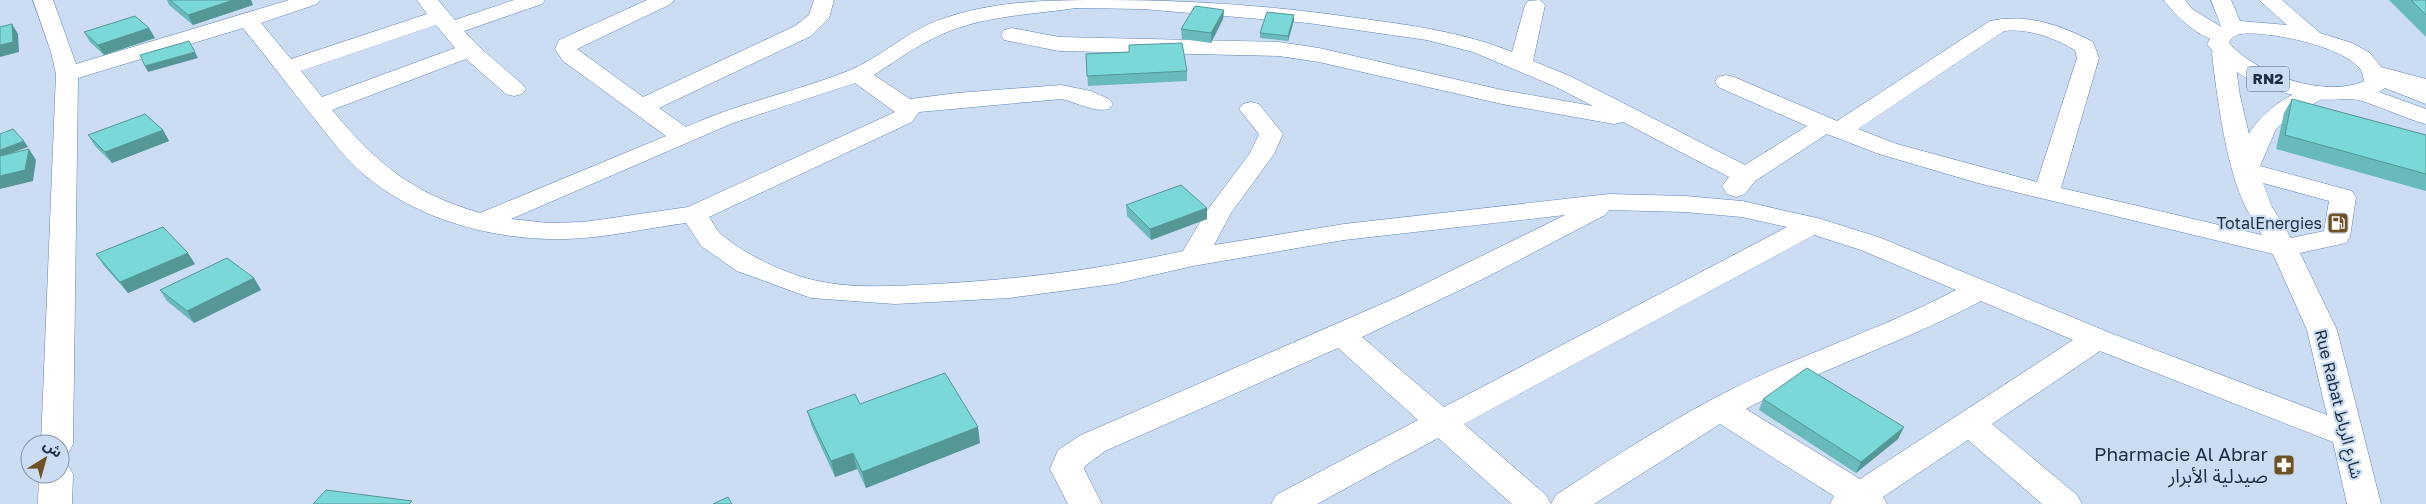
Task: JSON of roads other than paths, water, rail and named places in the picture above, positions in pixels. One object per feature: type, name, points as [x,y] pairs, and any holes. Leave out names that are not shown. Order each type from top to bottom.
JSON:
[{"type":"main road","points":[[43,0],[62,52],[67,74],[62,202],[57,434]]},
{"type":"main road","points":[[67,74],[310,0]]},
{"type":"main road","points":[[286,68],[440,15],[535,0]]},
{"type":"main road","points":[[664,0],[582,36],[567,45],[566,49],[571,56],[684,137]]},
{"type":"main road","points":[[641,107],[803,31],[817,22],[822,14],[824,0]]},
{"type":"main road","points":[[2174,0],[2185,13],[2225,39],[2256,27],[2274,28],[2313,36],[2352,52],[2367,62],[2376,74],[2426,97]]},
{"type":"main road","name":"Rue Rabat شارع الرباط","points":[[2221,0],[2228,96],[2246,170],[2259,207],[2284,248],[2322,330],[2364,504]]},
{"type":"main road","points":[[2269,0],[2313,36]]},
{"type":"main road","points":[[482,222],[726,118],[858,75],[923,35],[950,23],[979,16],[1076,2],[1143,3],[1308,17],[1427,34],[1481,47],[1521,62],[1562,81],[1746,176]]},
{"type":"main road","points":[[1521,62],[1535,4]]},
{"type":"main road","points":[[440,15],[469,50],[514,88]]},
{"type":"main road","points":[[248,20],[318,107],[375,171],[412,196],[439,209],[482,222],[548,232],[606,227],[694,214],[904,117],[908,111],[906,106]]},
{"type":"main road","points":[[1742,209],[1735,186],[1746,176],[1832,128],[1868,113],[1998,26],[2021,24],[2040,28],[2073,40],[2085,47],[2088,58],[2047,192]]},
{"type":"main road","points":[[1012,36],[1059,44],[1279,49],[1319,55],[1502,97],[1638,121]]},
{"type":"main road","name":"RN2","points":[[2225,39],[2238,65],[2260,76],[2288,86],[2318,92],[2358,92],[2426,117]]},
{"type":"main road","points":[[318,107],[469,50]]},
{"type":"main road","points":[[2376,74],[2426,86]]},
{"type":"main road","points":[[2358,92],[2369,89],[2376,84],[2376,74]]},
{"type":"main road","points":[[858,75],[906,106],[1061,92],[1083,96],[1101,104]]},
{"type":"main road","points":[[1726,82],[1888,150],[2047,192],[2284,248],[2336,237],[2343,197],[2246,170],[2265,126],[2282,111],[2318,92]]},
{"type":"main road","points":[[1192,257],[1219,212],[1262,154],[1271,134],[1252,109]]},
{"type":"main road","points":[[694,214],[711,240],[747,264],[811,289],[831,292],[895,295],[1009,288],[1114,275],[1192,257],[1344,232],[1609,202],[1685,204],[1742,209],[1812,225],[1871,244],[2097,339],[2349,436]]},
{"type":"main road","points":[[1085,504],[1066,469],[1070,459],[1080,451],[1340,334],[1529,246],[1609,202]]},
{"type":"main road","points":[[1288,504],[1812,225]]},
{"type":"main road","points":[[1568,504],[1694,423],[1772,383],[1943,310],[1980,290]]},
{"type":"main road","points":[[1340,334],[1439,423],[1534,504]]},
{"type":"main road","points":[[1721,409],[1859,501],[1970,423],[2097,339]]},
{"type":"main road","points":[[1970,423],[2065,504]]},
{"type":"main road","points":[[55,504],[56,484]]},
{"type":"place","name":"TotalEnergies","points":[[2338,223]]},
{"type":"place","name":"Pharmacie Al Abrar صيدلية الأبرار","points":[[2284,465]]}]
